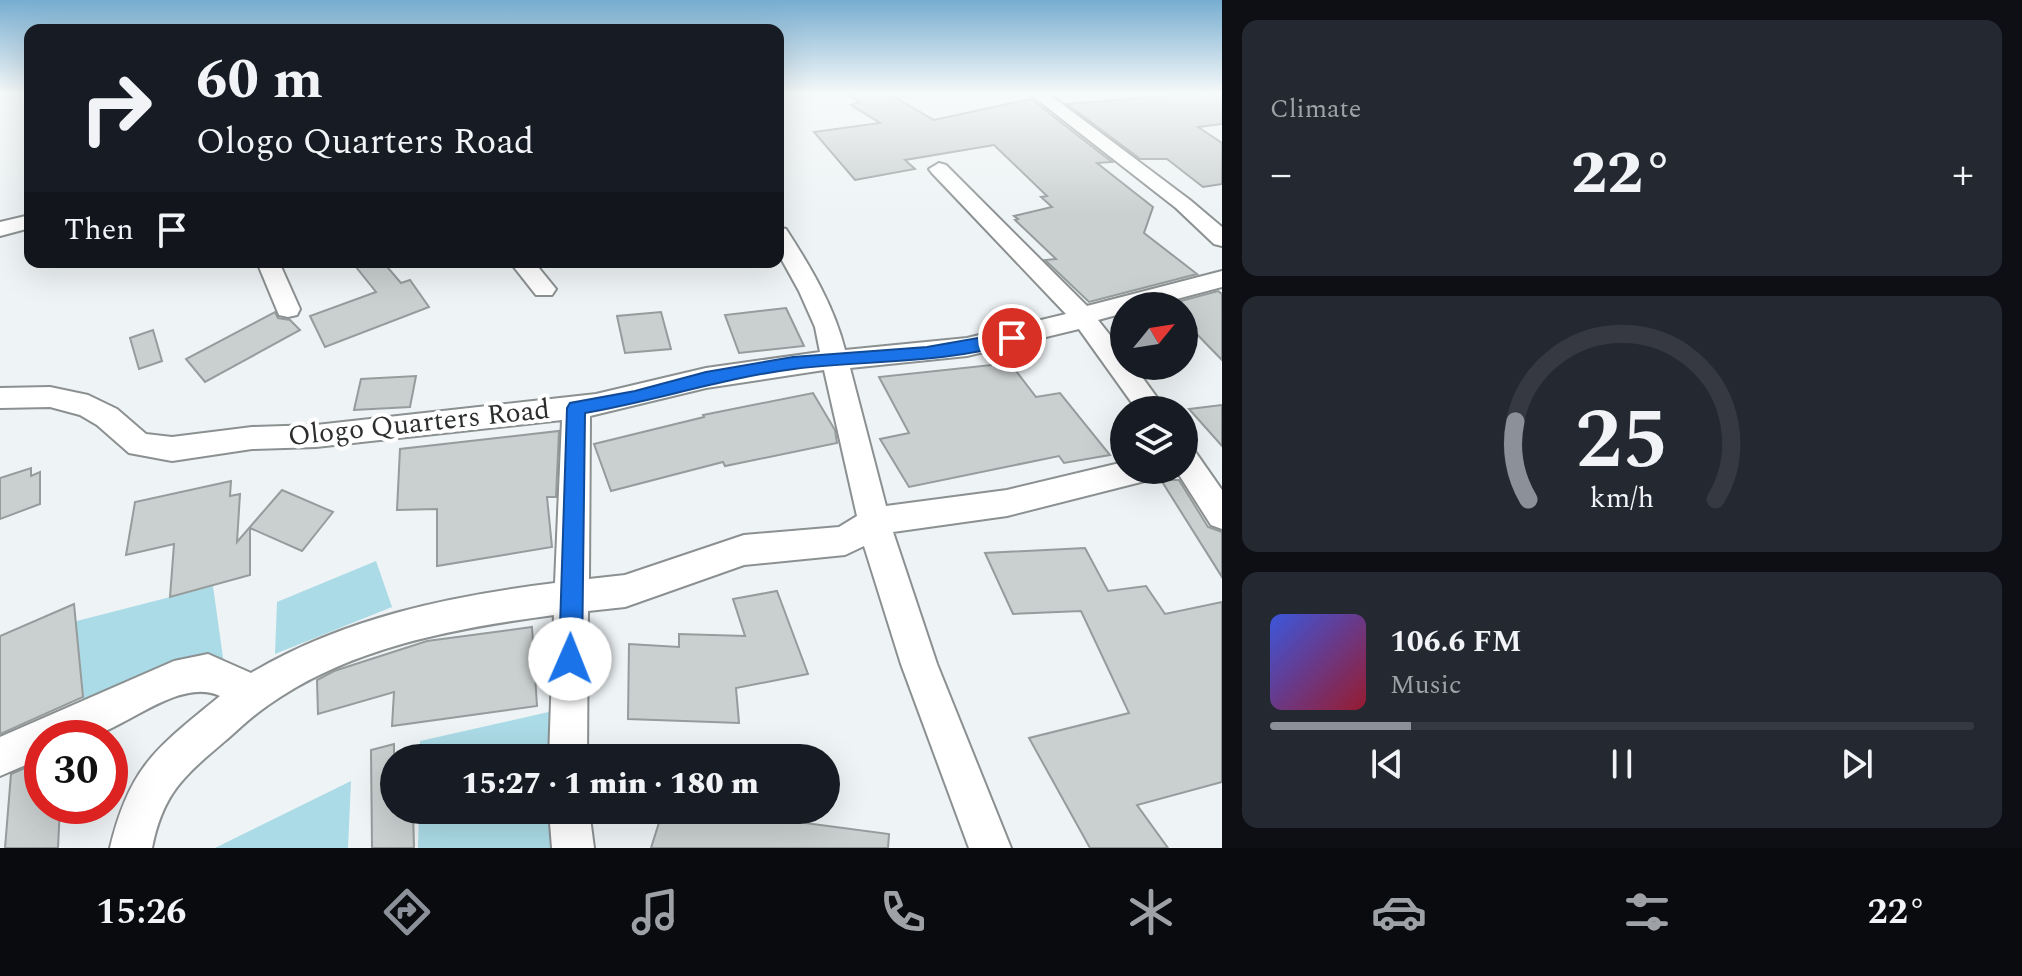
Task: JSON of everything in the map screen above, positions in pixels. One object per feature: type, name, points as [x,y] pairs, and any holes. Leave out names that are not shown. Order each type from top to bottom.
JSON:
[{"type":"street","points":[[1090,134],[1183,204],[1222,239]]},
{"type":"street","points":[[939,169],[1082,316],[1142,396]]},
{"type":"street","points":[[0,229],[24,223]]},
{"type":"street","points":[[784,245],[821,312],[883,557],[919,664],[990,848]]},
{"type":"street","points":[[271,268],[288,309]]},
{"type":"street","points":[[526,268],[544,289]]},
{"type":"street","name":"Ologo Quarters Road","points":[[0,398],[50,397],[88,406],[107,417],[139,445],[172,449],[252,438],[316,436],[576,408],[635,398],[706,378],[834,358],[927,353],[967,347],[1071,323],[1082,316],[1222,279]]},
{"type":"street","points":[[568,744],[576,408]]},
{"type":"street","points":[[131,848],[140,808],[170,762],[253,693],[291,670],[418,622],[474,609],[625,591],[744,550],[845,541],[875,521],[1007,503],[1110,478]]},
{"type":"street","points":[[1198,480],[1222,515]]},
{"type":"street","points":[[0,757],[174,679],[208,672],[253,693]]},
{"type":"street","points":[[570,824],[573,848]]},
{"type":"shaded area","points":[[376,561],[392,607],[275,654],[277,602]]},
{"type":"shaded area","points":[[213,586],[224,665],[85,719],[73,622]]},
{"type":"shaded area","points":[[553,711],[554,744],[420,744],[420,741]]},
{"type":"shaded area","points":[[351,781],[348,848],[215,848]]},
{"type":"shaded area","points":[[419,824],[555,824],[555,848],[418,848]]},
{"type":"building","points":[[815,134],[1075,134],[1112,162],[1097,163],[1153,207],[1144,233],[1197,274],[1128,292],[1110,292],[1110,297],[1089,302],[1045,260],[1056,259],[1015,220],[1018,219],[1014,216],[1052,207],[1041,197],[1047,196],[994,145],[905,160],[915,169],[855,180]]},
{"type":"building","points":[[1106,134],[1208,134],[1222,143],[1222,184],[1203,187],[1167,159],[1140,159]]},
{"type":"building","points":[[357,268],[388,268],[401,283],[410,280],[429,307],[325,347],[310,316],[376,292]]},
{"type":"building","points":[[1218,291],[1222,294],[1222,360],[1198,335],[1198,296]]},
{"type":"building","points":[[786,308],[804,346],[739,353],[725,315]]},
{"type":"building","points":[[275,312],[278,318],[290,320],[300,330],[205,382],[186,359]]},
{"type":"building","points":[[661,312],[671,349],[625,353],[617,316]]},
{"type":"building","points":[[153,330],[162,361],[139,369],[130,338]]},
{"type":"building","points":[[1010,363],[1036,397],[1060,393],[1110,455],[1064,463],[1059,456],[909,487],[880,439],[909,433],[879,377]]},
{"type":"building","points":[[416,376],[410,407],[354,410],[361,379]]},
{"type":"building","points":[[813,393],[835,430],[837,443],[725,466],[723,462],[611,491],[594,444],[703,415]]},
{"type":"building","points":[[1222,405],[1222,446],[1198,419],[1198,408]]},
{"type":"building","points":[[559,431],[556,497],[547,497],[552,547],[437,566],[437,509],[397,510],[400,449]]},
{"type":"building","points":[[31,468],[31,476],[40,472],[40,504],[0,519],[0,478]]},
{"type":"building","points":[[231,481],[230,496],[240,494],[237,542],[282,490],[333,512],[302,551],[250,528],[250,575],[170,597],[174,544],[126,555],[135,502]]},
{"type":"building","points":[[1164,484],[1181,484],[1208,527],[1222,532],[1222,577]]},
{"type":"building","points":[[1085,548],[1108,591],[1146,586],[1165,614],[1222,602],[1222,782],[1137,805],[1168,848],[1090,848],[1029,738],[1129,713],[1081,611],[1013,614],[985,553]]},
{"type":"building","points":[[777,591],[808,674],[736,688],[739,723],[628,719],[629,644],[679,647],[679,634],[745,636],[733,599]]},
{"type":"building","points":[[74,604],[83,697],[31,720],[24,720],[24,723],[0,734],[0,636]]},
{"type":"building","points":[[532,627],[537,706],[392,726],[394,692],[318,714],[317,680],[334,671],[427,641]]},
{"type":"building","points":[[380,748],[380,824],[413,824],[414,848],[372,848],[371,750]]},
{"type":"building","points":[[24,769],[24,824],[59,824],[58,848],[5,848],[11,774]]},
{"type":"building","points":[[659,824],[813,824],[889,834],[888,848],[651,848]]},
{"type":"route","points":[[570,659],[576,408],[635,398],[706,378],[793,363],[927,353],[1012,338]]}]
